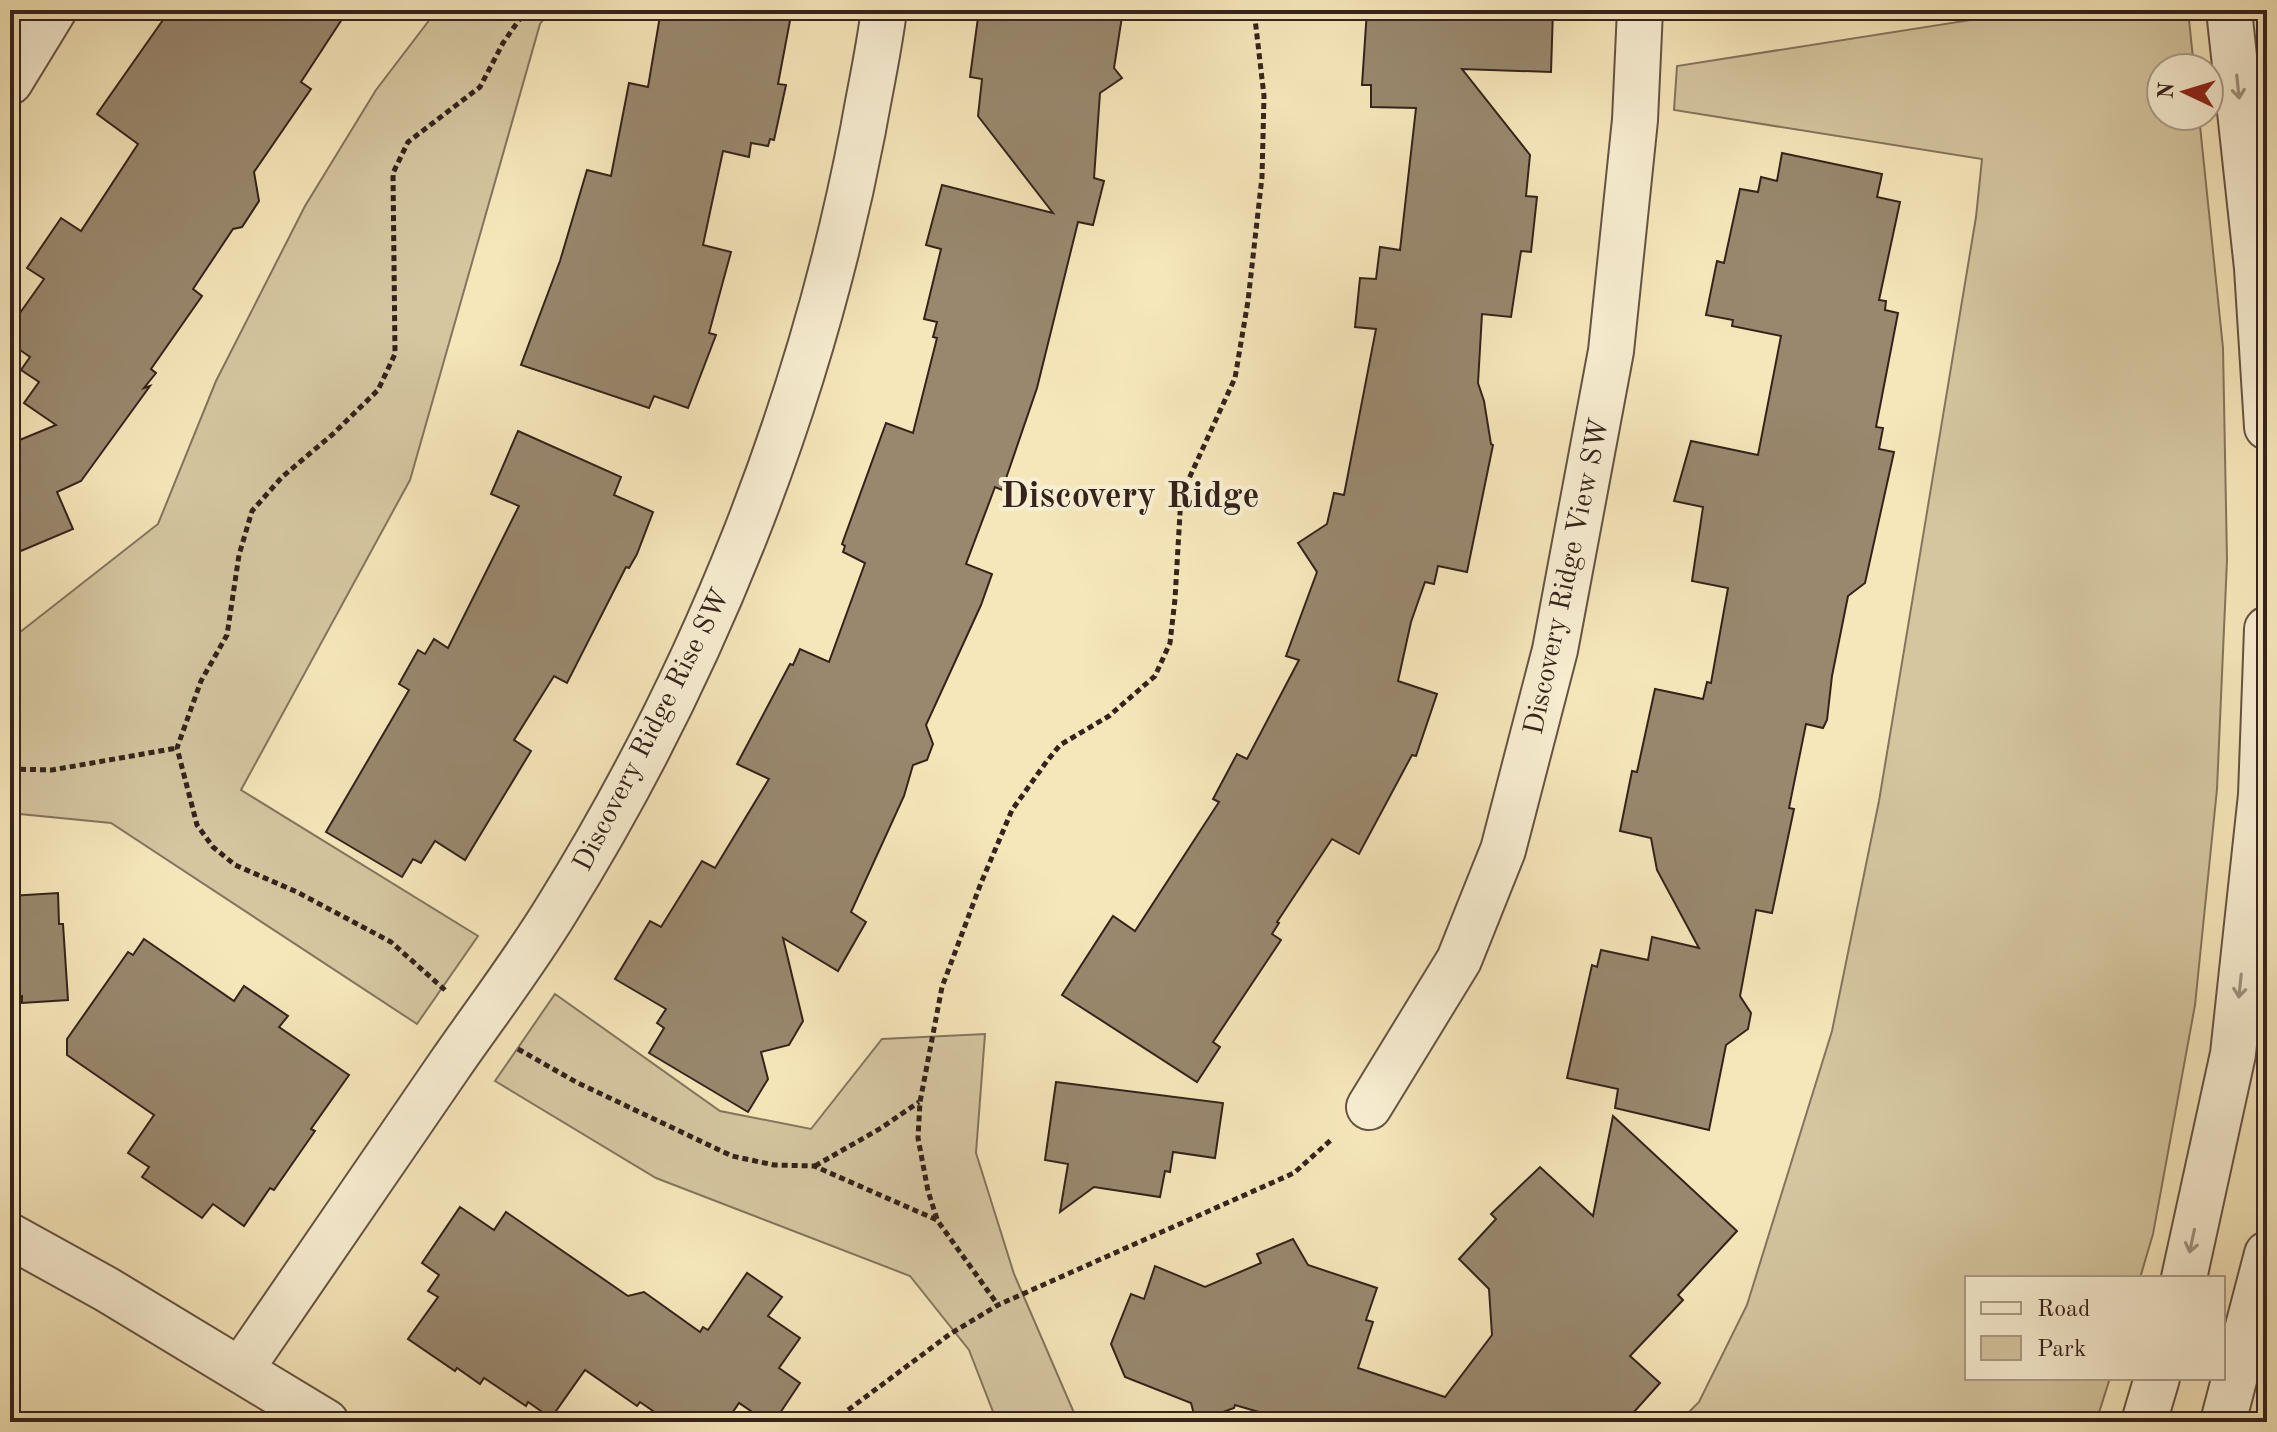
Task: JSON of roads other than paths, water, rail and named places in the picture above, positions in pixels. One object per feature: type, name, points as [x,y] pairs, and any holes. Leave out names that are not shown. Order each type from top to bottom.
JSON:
[{"type":"street","points":[[10,82],[54,10]]},
{"type":"street","name":"Discovery Ridge Rise SW","points":[[241,1369],[557,909],[631,779],[705,632],[754,514],[805,368],[836,257],[855,172],[884,10]]},
{"type":"street","name":"Discovery Ridge View SW","points":[[1369,1107],[1459,960],[1503,850],[1555,650],[1611,351],[1635,120],[1640,10]]},
{"type":"street","points":[[2229,10],[2257,268],[2267,427]]},
{"type":"street","points":[[2184,1276],[2233,1054],[2261,795],[2267,629]]},
{"type":"street","points":[[10,1236],[106,1289],[326,1422]]},
{"type":"street","points":[[2223,1422],[2267,1254]]},
{"type":"street","points":[[2144,1422],[2156,1380]]},
{"type":"district","name":"Discovery Ridge","points":[[1130,494]]}]
